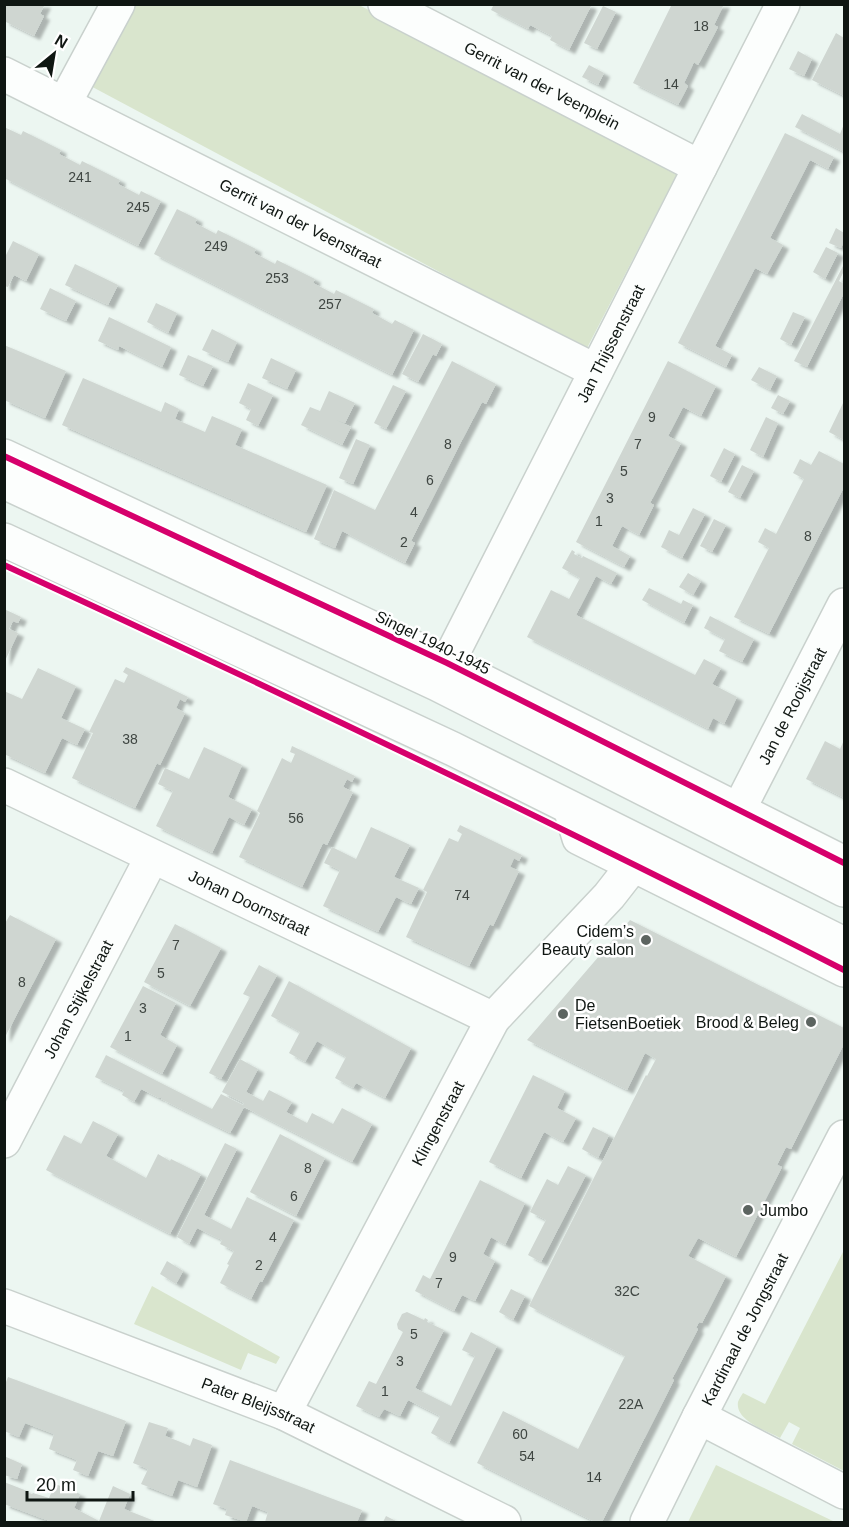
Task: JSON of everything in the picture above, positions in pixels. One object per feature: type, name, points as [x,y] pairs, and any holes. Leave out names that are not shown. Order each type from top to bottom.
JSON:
[{"type":"street","points":[[64,104],[118,4]]},
{"type":"street","name":"Gerrit van der Veenplein","points":[[385,4],[700,167]]},
{"type":"street","name":"Jan Thijssenstraat","points":[[442,673],[783,4]]},
{"type":"street","name":"Gerrit van der Veenstraat","points":[[4,74],[596,371]]},
{"type":"street","name":"Singel 1940-1945","points":[[4,456],[442,673],[844,890]]},
{"type":"street","name":"Singel 1940-1945","points":[[4,482],[442,673],[739,809],[844,863]]},
{"type":"street","points":[[4,540],[443,744],[844,944]]},
{"type":"street","name":"Jan de Rooijstraat","points":[[739,809],[844,605]]},
{"type":"street","name":"Johan Doornstraat","points":[[4,785],[493,1020]]},
{"type":"street","points":[[570,808],[579,838],[844,970]]},
{"type":"street","name":"Johan Stijkelstraat","points":[[4,1142],[152,857]]},
{"type":"street","name":"Klingenstraat","points":[[284,1413],[493,1020],[609,896],[634,864]]},
{"type":"street","name":"Kardinaal de Jongstraat","points":[[647,1522],[844,1137]]},
{"type":"street","name":"Pater Bleijsstraat","points":[[4,1306],[284,1413],[504,1522]]},
{"type":"street","points":[[699,1417],[844,1492]]},
{"type":"green space","points":[[128,5],[359,5],[679,170],[586,350],[85,83]]},
{"type":"green space","points":[[844,1250],[844,1471],[792,1444],[800,1428],[789,1422],[780,1438],[747,1420],[738,1409],[738,1402],[743,1393],[765,1404]]},
{"type":"green space","points":[[152,1286],[280,1357],[276,1364],[248,1353],[241,1370],[134,1324]]},
{"type":"green space","points":[[716,1465],[835,1522],[688,1522]]},
{"type":"building","points":[[4,4],[45,4],[40,14],[44,16],[34,36],[4,21]]},
{"type":"building","points":[[494,4],[588,4],[591,6],[569,50],[550,40],[552,36],[530,25],[528,29],[491,10]]},
{"type":"building","points":[[672,4],[724,4],[714,25],[718,27],[698,65],[694,62],[684,83],[688,86],[678,105],[633,83]]},
{"type":"building","points":[[603,6],[616,12],[597,49],[584,43]]},
{"type":"building","points":[[836,33],[844,38],[844,96],[812,80]]},
{"type":"building","points":[[798,51],[812,59],[804,76],[789,69]]},
{"type":"building","points":[[589,65],[604,73],[598,85],[582,77]]},
{"type":"building","points":[[802,114],[840,134],[844,124],[844,152],[795,127]]},
{"type":"building","points":[[4,127],[21,135],[23,131],[61,150],[59,154],[80,165],[82,161],[120,180],[118,184],[139,195],[141,191],[161,201],[138,246],[4,178]]},
{"type":"building","points":[[785,133],[834,157],[828,169],[810,160],[770,238],[783,245],[767,274],[755,268],[715,346],[732,355],[726,367],[678,343]]},
{"type":"building","points":[[177,209],[197,219],[195,223],[216,234],[218,230],[256,249],[254,253],[275,264],[277,260],[315,279],[313,283],[334,294],[336,290],[374,309],[372,313],[392,324],[395,320],[414,330],[392,375],[154,254]]},
{"type":"building","points":[[836,228],[844,233],[841,248],[829,243]]},
{"type":"building","points":[[13,241],[39,254],[26,281],[14,275],[8,287],[4,286],[4,259]]},
{"type":"building","points":[[826,247],[838,253],[825,279],[813,272]]},
{"type":"building","points":[[75,264],[118,285],[108,305],[65,285]]},
{"type":"building","points":[[844,264],[844,271],[839,281],[844,284],[844,293],[807,367],[794,361]]},
{"type":"building","points":[[50,288],[76,301],[66,321],[40,309]]},
{"type":"building","points":[[156,303],[177,313],[168,333],[147,322]]},
{"type":"building","points":[[793,312],[805,317],[791,345],[780,339]]},
{"type":"building","points":[[109,317],[171,347],[162,367],[119,346],[118,350],[98,341]]},
{"type":"building","points":[[212,329],[237,342],[228,362],[202,350]]},
{"type":"building","points":[[423,334],[442,344],[436,356],[433,354],[418,382],[402,374]]},
{"type":"building","points":[[4,345],[66,371],[45,418],[4,400]]},
{"type":"building","points":[[188,355],[213,366],[203,386],[179,375]]},
{"type":"building","points":[[271,358],[296,370],[287,389],[262,378]]},
{"type":"building","points":[[452,361],[496,384],[486,404],[482,402],[461,442],[411,541],[415,543],[405,563],[342,531],[335,548],[314,539],[334,490],[375,510]]},
{"type":"building","points":[[668,361],[716,386],[701,416],[683,407],[668,436],[681,443],[650,503],[654,505],[639,535],[622,526],[612,546],[630,556],[624,567],[576,542]]},
{"type":"building","points":[[759,367],[777,376],[770,390],[751,380]]},
{"type":"building","points":[[83,378],[161,412],[165,402],[179,409],[175,419],[205,432],[212,416],[242,429],[235,445],[327,485],[306,532],[62,425]]},
{"type":"building","points":[[248,383],[273,395],[258,426],[246,420],[251,409],[239,403]]},
{"type":"building","points":[[393,385],[406,391],[386,429],[374,423]]},
{"type":"building","points":[[329,391],[355,403],[345,423],[336,420],[351,427],[342,445],[301,425],[310,407],[320,411]]},
{"type":"building","points":[[778,395],[790,401],[783,414],[771,408]]},
{"type":"building","points":[[844,401],[844,440],[829,432]]},
{"type":"building","points":[[766,417],[778,423],[763,457],[750,450]]},
{"type":"building","points":[[356,439],[370,445],[353,484],[339,478]]},
{"type":"building","points":[[724,448],[735,454],[721,482],[710,476]]},
{"type":"building","points":[[819,451],[844,464],[844,487],[769,634],[734,617],[769,548],[758,542],[765,528],[776,534],[804,479],[793,473],[800,459],[811,465]]},
{"type":"building","points":[[742,465],[754,471],[740,498],[728,492]]},
{"type":"building","points":[[693,508],[705,514],[682,558],[661,547],[669,530],[679,535]]},
{"type":"building","points":[[714,519],[726,525],[712,552],[700,546]]},
{"type":"building","points":[[572,550],[574,554],[582,558],[583,556],[617,573],[611,584],[596,576],[576,615],[695,675],[704,659],[721,668],[712,684],[737,697],[724,724],[713,718],[708,729],[527,637],[551,590],[569,599],[580,578],[562,568]]},
{"type":"building","points":[[688,573],[701,581],[693,595],[679,587]]},
{"type":"building","points":[[649,588],[681,604],[683,600],[693,605],[684,623],[642,600]]},
{"type":"building","points":[[4,609],[21,617],[18,623],[13,621],[9,629],[18,633],[4,663]]},
{"type":"building","points":[[710,616],[754,639],[742,662],[719,651],[725,639],[704,628]]},
{"type":"building","points":[[126,667],[188,697],[185,702],[180,699],[176,708],[185,713],[160,765],[157,763],[135,808],[72,778],[93,733],[89,732],[115,679],[124,683],[128,675],[123,672]]},
{"type":"building","points":[[38,668],[76,686],[61,718],[85,729],[77,745],[62,738],[45,773],[4,754],[4,714],[6,712],[4,711],[4,691],[22,699]]},
{"type":"building","points":[[844,740],[844,798],[806,779],[825,741],[840,749]]},
{"type":"building","points":[[292,746],[355,776],[352,782],[347,779],[343,787],[353,792],[327,845],[323,843],[302,887],[239,857],[260,813],[257,811],[282,758],[291,763],[295,754],[290,752]]},
{"type":"building","points":[[204,747],[242,765],[228,797],[252,809],[244,825],[229,817],[212,853],[156,826],[173,791],[158,784],[165,768],[189,779]]},
{"type":"building","points":[[460,825],[522,855],[519,861],[514,858],[510,867],[519,871],[493,926],[490,924],[469,966],[406,937],[427,892],[423,890],[449,838],[458,842],[462,834],[457,831]]},
{"type":"building","points":[[371,827],[410,845],[394,877],[419,888],[411,904],[396,897],[378,932],[323,906],[340,870],[324,863],[332,847],[356,859]]},
{"type":"building","points":[[10,915],[56,939],[4,1039],[4,925]]},
{"type":"building","points":[[630,920],[844,1028],[844,1044],[791,1149],[786,1147],[777,1165],[782,1167],[736,1257],[698,1238],[688,1256],[726,1276],[702,1323],[699,1322],[696,1328],[698,1329],[672,1379],[674,1380],[602,1522],[595,1522],[477,1463],[503,1411],[578,1449],[625,1356],[529,1306],[656,1059],[645,1053],[627,1090],[527,1040]]},
{"type":"building","points":[[175,924],[221,948],[190,1006],[144,982]]},
{"type":"building","points":[[259,965],[277,975],[221,1079],[209,1073],[250,997],[243,994]]},
{"type":"building","points":[[289,981],[411,1048],[385,1098],[356,1083],[353,1088],[335,1078],[346,1057],[317,1041],[305,1062],[289,1053],[300,1032],[271,1016]]},
{"type":"building","points":[[143,986],[176,1003],[160,1035],[177,1045],[162,1074],[110,1047]]},
{"type":"building","points":[[106,1055],[212,1109],[221,1094],[243,1105],[244,1103],[222,1092],[240,1059],[258,1069],[246,1092],[263,1101],[269,1090],[292,1102],[286,1112],[307,1123],[312,1113],[333,1124],[342,1108],[372,1124],[352,1162],[244,1107],[230,1133],[161,1099],[162,1097],[159,1098],[141,1089],[134,1102],[122,1095],[124,1091],[95,1077]]},
{"type":"building","points":[[533,1075],[565,1091],[557,1108],[576,1118],[563,1142],[544,1132],[521,1178],[489,1162]]},
{"type":"building","points":[[93,1121],[118,1134],[106,1156],[146,1178],[158,1154],[201,1174],[170,1234],[46,1170],[64,1135],[81,1144]]},
{"type":"building","points":[[593,1127],[609,1135],[598,1158],[582,1149]]},
{"type":"building","points":[[280,1134],[325,1158],[296,1216],[250,1192]]},
{"type":"building","points":[[225,1143],[237,1149],[204,1215],[231,1229],[247,1197],[294,1220],[251,1299],[220,1283],[234,1251],[220,1244],[222,1240],[197,1228],[189,1244],[177,1237]]},
{"type":"building","points":[[568,1166],[586,1175],[541,1262],[528,1255],[546,1220],[530,1212],[547,1179],[558,1185]]},
{"type":"building","points":[[480,1180],[525,1203],[505,1245],[491,1237],[483,1254],[495,1261],[475,1301],[462,1295],[454,1311],[415,1291],[423,1275],[430,1279]]},
{"type":"building","points":[[167,1261],[183,1271],[176,1284],[160,1274]]},
{"type":"building","points":[[511,1289],[525,1296],[513,1320],[499,1312]]},
{"type":"building","points":[[407,1312],[424,1320],[425,1318],[427,1322],[444,1330],[415,1388],[451,1406],[475,1356],[462,1350],[471,1332],[497,1346],[449,1443],[431,1433],[440,1416],[408,1400],[400,1416],[384,1409],[379,1417],[356,1406],[369,1381],[376,1384],[403,1332],[398,1329],[397,1324],[402,1314]]},
{"type":"building","points":[[8,1377],[126,1421],[113,1456],[98,1451],[88,1476],[73,1470],[77,1460],[49,1449],[54,1434],[25,1423],[19,1437],[4,1431],[4,1387]]},
{"type":"building","points":[[149,1422],[168,1428],[165,1436],[190,1446],[193,1438],[212,1445],[197,1487],[178,1480],[172,1496],[141,1484],[148,1469],[133,1463]]},
{"type":"building","points":[[4,1456],[22,1464],[17,1479],[4,1475]]},
{"type":"building","points":[[230,1460],[362,1510],[357,1522],[265,1522],[268,1512],[252,1506],[246,1522],[225,1515],[227,1509],[213,1504]]},
{"type":"building","points":[[4,1482],[26,1492],[49,1498],[55,1484],[66,1488],[80,1494],[74,1508],[99,1521],[113,1486],[130,1494],[124,1509],[157,1522],[52,1522],[4,1504]]},
{"type":"building","points":[[386,1516],[398,1522],[383,1522]]},
{"type":"cycle path","points":[[4,456],[447,663],[844,863]]},
{"type":"cycle path","points":[[4,565],[426,763],[844,970]]},
{"type":"place","name":"Cidem’s Beauty salon","points":[[646,940]]},
{"type":"place","name":"De FietsenBoetiek","points":[[563,1014]]},
{"type":"place","name":"Brood & Beleg","points":[[811,1022]]},
{"type":"place","name":"Jumbo","points":[[748,1210]]}]
